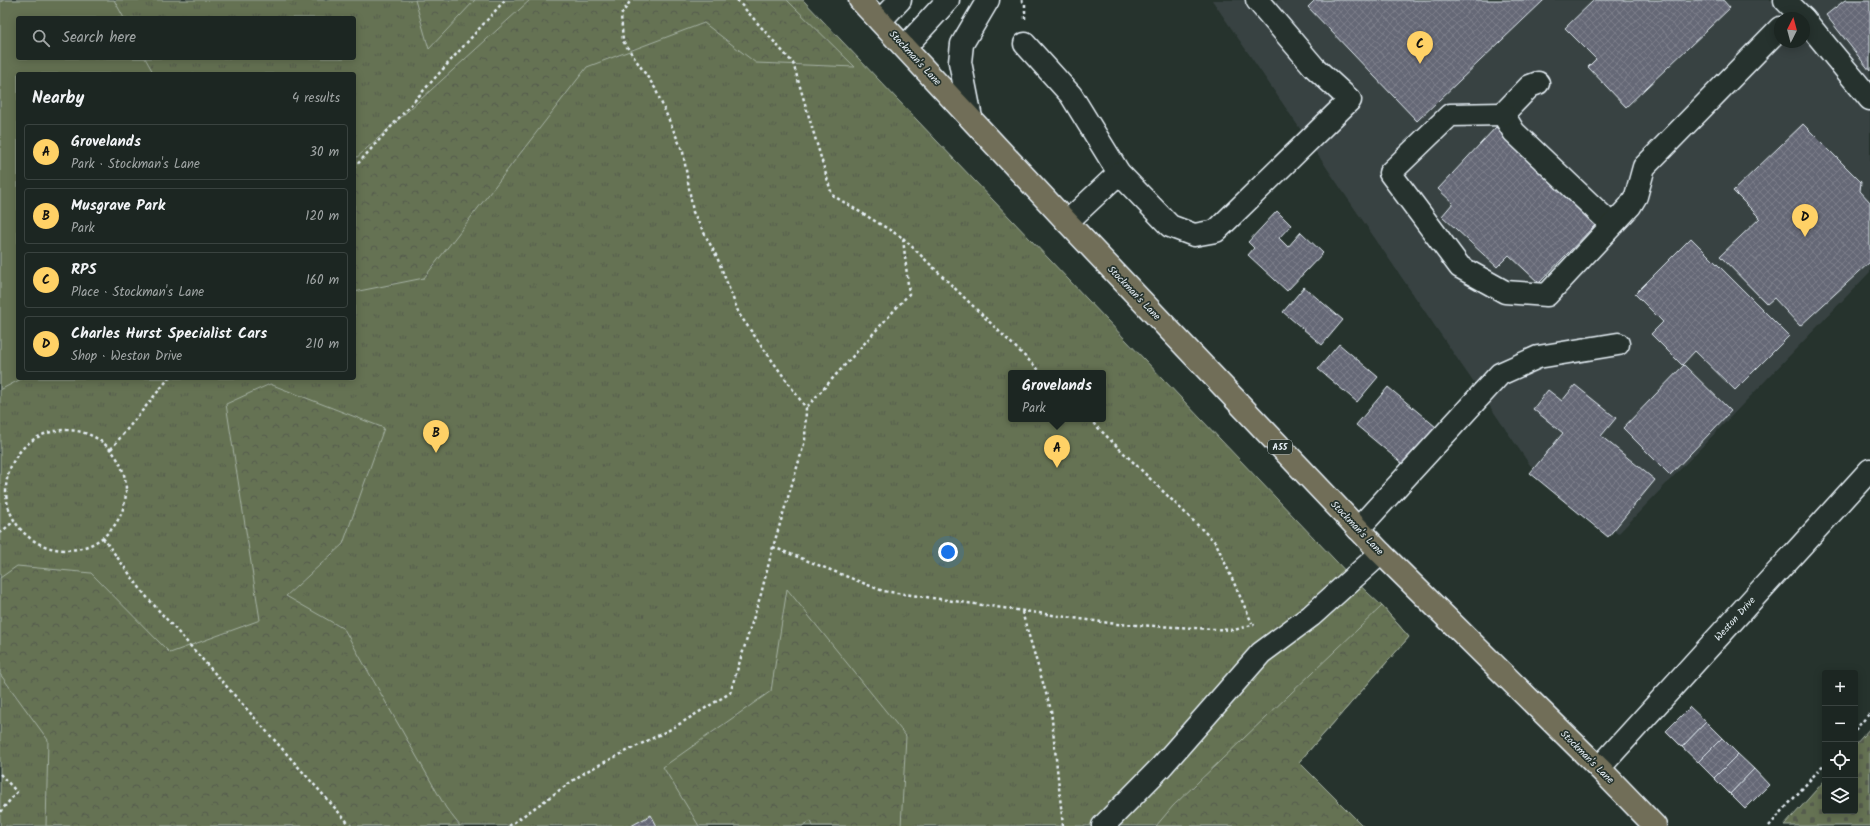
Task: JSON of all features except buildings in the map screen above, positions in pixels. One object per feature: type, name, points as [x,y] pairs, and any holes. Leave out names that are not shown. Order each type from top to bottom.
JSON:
[{"type":"highway","name":"Stockman's Lane","points":[[860,0],[1067,222],[1381,553],[1599,768],[1655,826]]},
{"type":"street","points":[[880,21],[900,0]]},
{"type":"street","points":[[905,47],[948,0]]},
{"type":"street","points":[[971,118],[960,62],[962,44],[988,0]]},
{"type":"street","points":[[1026,44],[1071,95],[1119,173],[1170,226],[1194,235],[1216,231],[1350,100],[1314,67],[1257,0]]},
{"type":"street","points":[[1810,29],[1870,99]]},
{"type":"street","points":[[1538,83],[1530,86],[1503,114],[1450,115],[1390,173],[1460,267],[1505,292],[1547,295],[1630,206],[1636,196],[1644,167],[1774,34]]},
{"type":"street","points":[[1503,114],[1514,132],[1612,225]]},
{"type":"street","points":[[1067,222],[1119,173]]},
{"type":"street","points":[[1358,529],[1500,374],[1538,357],[1618,344]]},
{"type":"street","name":"Weston Drive","points":[[1599,768],[1870,470]]},
{"type":"street","points":[[1103,826],[1161,767],[1261,653],[1311,616],[1381,553]]},
{"type":"path","points":[[356,166],[505,0]]},
{"type":"path","points":[[509,826],[585,772],[673,728],[730,693],[761,594],[773,547],[805,441],[806,408],[739,314],[717,257],[694,212],[683,152],[655,88],[623,41],[621,15],[631,0]]},
{"type":"path","points":[[737,0],[793,64],[832,195],[903,238],[1039,370]]},
{"type":"path","points":[[806,408],[909,294],[903,238]]},
{"type":"path","points":[[111,449],[167,380]]},
{"type":"path","points":[[1092,422],[1216,543],[1252,624]]},
{"type":"path","points":[[73,429],[91,434],[111,449],[119,459],[126,476],[127,495],[123,513],[113,529],[103,538],[82,548],[62,550],[43,546],[26,535],[14,521],[7,503],[5,483],[10,465],[21,449],[36,437],[54,430],[73,429]]},
{"type":"path","points":[[0,533],[14,521]]},
{"type":"path","points":[[103,538],[145,595],[351,826]]},
{"type":"path","points":[[773,547],[883,591],[1022,612],[1116,624],[1234,630],[1252,624],[1295,628]]},
{"type":"path","points":[[1022,612],[1051,710],[1063,826]]},
{"type":"path","points":[[1858,727],[1870,713]]},
{"type":"path","points":[[1769,826],[1822,766]]},
{"type":"path","points":[[0,774],[17,792],[0,812]]},
{"type":"shaded area","points":[[1212,0],[1870,0],[1870,272],[1618,534],[1530,465]]},
{"type":"green space","points":[[0,0],[803,0],[1353,579],[1382,606],[1409,637],[1299,762],[1363,826],[0,826]]},
{"type":"green space","points":[[4,0],[114,0],[123,16],[16,16],[16,60],[146,60],[153,72],[16,72],[16,380],[19,380],[0,390],[0,2]]},
{"type":"green space","points":[[415,0],[475,0],[429,49]]},
{"type":"green space","points":[[530,0],[787,0],[855,67],[756,63],[704,23],[587,67],[424,278],[356,292],[356,158]]},
{"type":"green space","points":[[270,384],[384,428],[343,544],[286,596],[344,629],[446,808],[460,826],[46,826],[48,740],[0,674],[0,578],[17,566],[91,573],[170,653],[260,620],[226,404]]},
{"type":"green space","points":[[787,589],[906,736],[901,826],[813,826],[811,821],[802,826],[699,826],[663,767],[771,691]]},
{"type":"green space","points":[[1382,606],[1409,637],[1299,762],[1363,826],[1156,826],[1173,806]]},
{"type":"green space","points":[[1870,728],[1870,826],[1784,826],[1822,783],[1822,814],[1858,814],[1858,742]]},
{"type":"place","name":"RPS","points":[[1420,64]]},
{"type":"place","name":"Charles Hurst Specialist Cars","points":[[1805,237]]},
{"type":"place","name":"Musgrave Park","points":[[436,453]]},
{"type":"place","name":"Grovelands","points":[[1057,468]]}]
